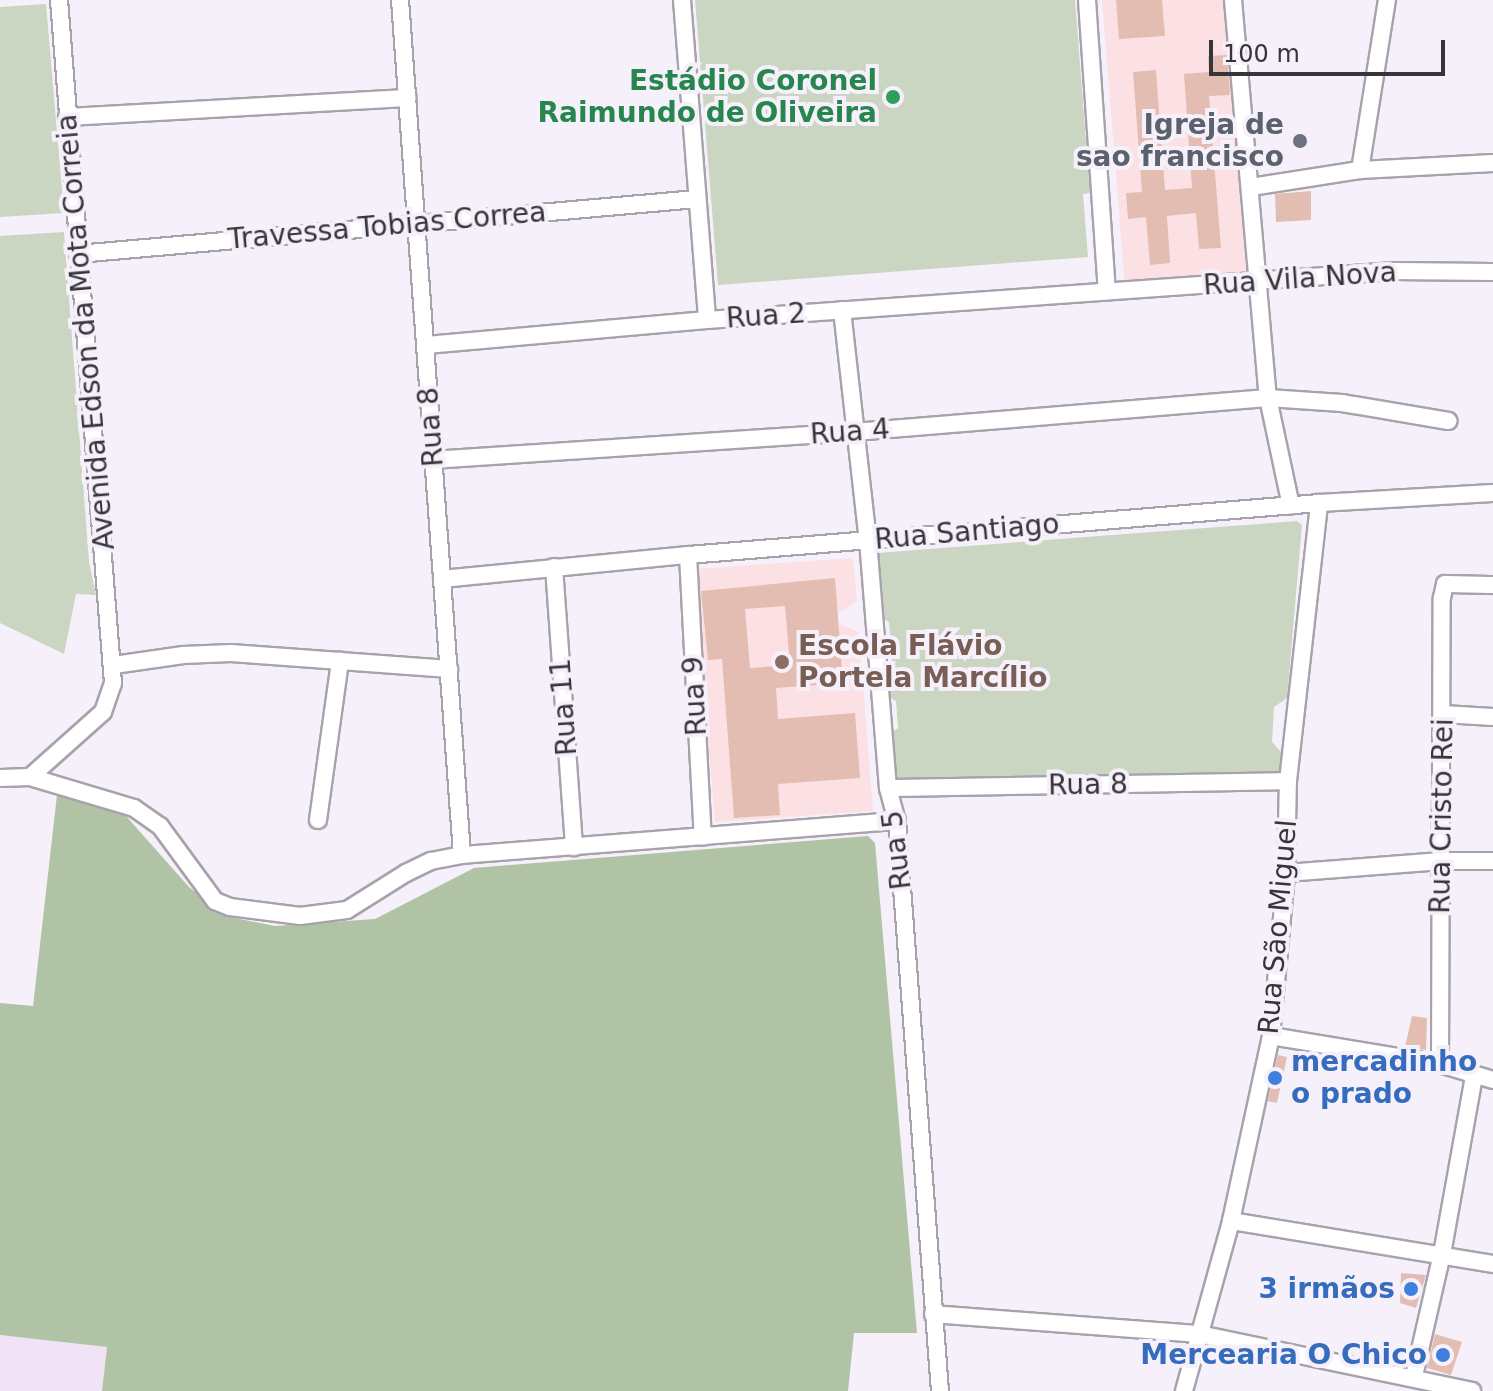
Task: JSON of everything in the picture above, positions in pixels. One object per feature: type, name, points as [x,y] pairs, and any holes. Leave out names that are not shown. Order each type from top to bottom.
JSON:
[{"type":"street","name":"Avenida Edson da Mota Correia","points":[[30,777],[103,712],[111,699],[114,665],[59,0]]},
{"type":"street","name":"Rua 8","points":[[400,0],[462,855]]},
{"type":"street","points":[[682,0],[707,320]]},
{"type":"street","points":[[1087,0],[1107,291]]},
{"type":"street","points":[[1233,0],[1268,398],[1291,506]]},
{"type":"street","points":[[1360,170],[1367,106],[1387,0]]},
{"type":"street","points":[[67,117],[407,98]]},
{"type":"street","points":[[1251,187],[1360,170],[1493,163]]},
{"type":"street","name":"Travessa Tobias Correa","points":[[78,254],[697,199]]},
{"type":"street","name":"Rua Vila Nova","points":[[1107,291],[1258,283],[1395,271],[1493,272]]},
{"type":"street","name":"Rua 2","points":[[426,345],[707,320],[1107,291]]},
{"type":"street","name":"Rua 5","points":[[842,310],[868,540],[888,788],[897,821],[940,1391]]},
{"type":"street","name":"Rua 4","points":[[432,460],[854,432],[1268,398],[1342,403],[1448,421]]},
{"type":"street","name":"Rua Santiago","points":[[442,579],[688,555],[1319,503],[1493,493]]},
{"type":"street","name":"Rua São Miguel","points":[[1184,1391],[1231,1221],[1271,1036],[1286,873],[1288,781],[1319,503]]},
{"type":"street","name":"Rua 9","points":[[688,555],[703,837]]},
{"type":"street","name":"Rua 11","points":[[554,567],[574,847]]},
{"type":"street","name":"Rua Cristo Rei","points":[[1440,1064],[1442,598],[1445,584],[1493,585]]},
{"type":"street","points":[[114,665],[183,655],[231,653],[286,654],[449,669]]},
{"type":"street","points":[[318,820],[340,661]]},
{"type":"street","points":[[1443,714],[1493,717]]},
{"type":"street","points":[[0,778],[30,777],[103,797],[147,815],[175,846],[206,893],[230,907],[300,916],[327,915],[347,910],[431,861],[462,855],[897,821]]},
{"type":"street","name":"Rua 8","points":[[888,788],[1288,781]]},
{"type":"street","points":[[1286,873],[1442,861],[1493,861]]},
{"type":"street","points":[[1271,1036],[1440,1064],[1474,1077],[1493,1080]]},
{"type":"street","points":[[1414,1376],[1442,1254],[1474,1077]]},
{"type":"street","points":[[1231,1221],[1493,1264]]},
{"type":"street","points":[[933,1314],[1199,1334],[1414,1376],[1472,1391]]},
{"type":"shaded area","points":[[1102,0],[1238,0],[1260,277],[1125,287]]},
{"type":"shaded area","name":"Escola Flávio Portela Marcílio","points":[[853,558],[857,601],[838,614],[838,619],[840,624],[859,632],[873,811],[715,822],[694,569]]},
{"type":"shaded area","points":[[0,1335],[107,1347],[102,1391],[0,1391]]},
{"type":"green space","name":"Estádio Coronel Raimundo de Oliveira","points":[[695,0],[1075,0],[1090,193],[1083,194],[1088,257],[718,285]]},
{"type":"green space","points":[[46,4],[64,213],[0,217],[0,7]]},
{"type":"green space","points":[[64,232],[89,562],[96,595],[76,594],[64,654],[0,623],[0,236]]},
{"type":"green space","points":[[1297,521],[1302,525],[1287,698],[1274,707],[1272,742],[1281,752],[1279,777],[895,783],[887,736],[898,728],[896,701],[884,694],[882,669],[892,662],[889,622],[877,615],[876,553]]},
{"type":"green space","points":[[57,795],[126,816],[189,887],[225,916],[275,926],[375,919],[474,868],[868,836],[875,843],[917,1333],[854,1333],[848,1391],[102,1391],[107,1347],[0,1335],[0,1003],[33,1006]]},
{"type":"building","points":[[1116,0],[1162,0],[1165,36],[1119,39]]},
{"type":"building","points":[[1227,55],[1230,95],[1209,96],[1221,248],[1199,249],[1196,213],[1167,216],[1170,263],[1150,265],[1146,217],[1128,219],[1126,193],[1142,192],[1133,72],[1156,70],[1165,190],[1192,188],[1184,74],[1209,72],[1208,56]]},
{"type":"building","points":[[1311,191],[1311,220],[1276,222],[1275,194]]},
{"type":"building","points":[[835,578],[843,683],[776,688],[778,719],[855,713],[860,778],[778,784],[780,815],[734,818],[722,659],[708,660],[701,591]],"holes":[[[785,606],[790,665],[750,668],[745,609]]]},
{"type":"building","points":[[1412,1016],[1427,1018],[1426,1050],[1405,1047]]},
{"type":"building","name":"mercadinho o prado","points":[[1278,1055],[1287,1057],[1277,1103],[1268,1101]]},
{"type":"building","name":"3 irmãos","points":[[1401,1273],[1426,1275],[1416,1308],[1400,1303]]},
{"type":"building","name":"Mercearia O Chico","points":[[1435,1334],[1462,1342],[1451,1375],[1427,1368]]},
{"type":"place","name":"Estádio Coronel Raimundo de Oliveira","points":[[893,97]]},
{"type":"place","name":"Igreja de sao francisco","points":[[1300,141]]},
{"type":"place","name":"Escola Flávio Portela Marcílio","points":[[782,662]]},
{"type":"place","name":"mercadinho o prado","points":[[1275,1078]]},
{"type":"place","name":"3 irmãos","points":[[1411,1289]]},
{"type":"place","name":"Mercearia O Chico","points":[[1443,1355]]}]
